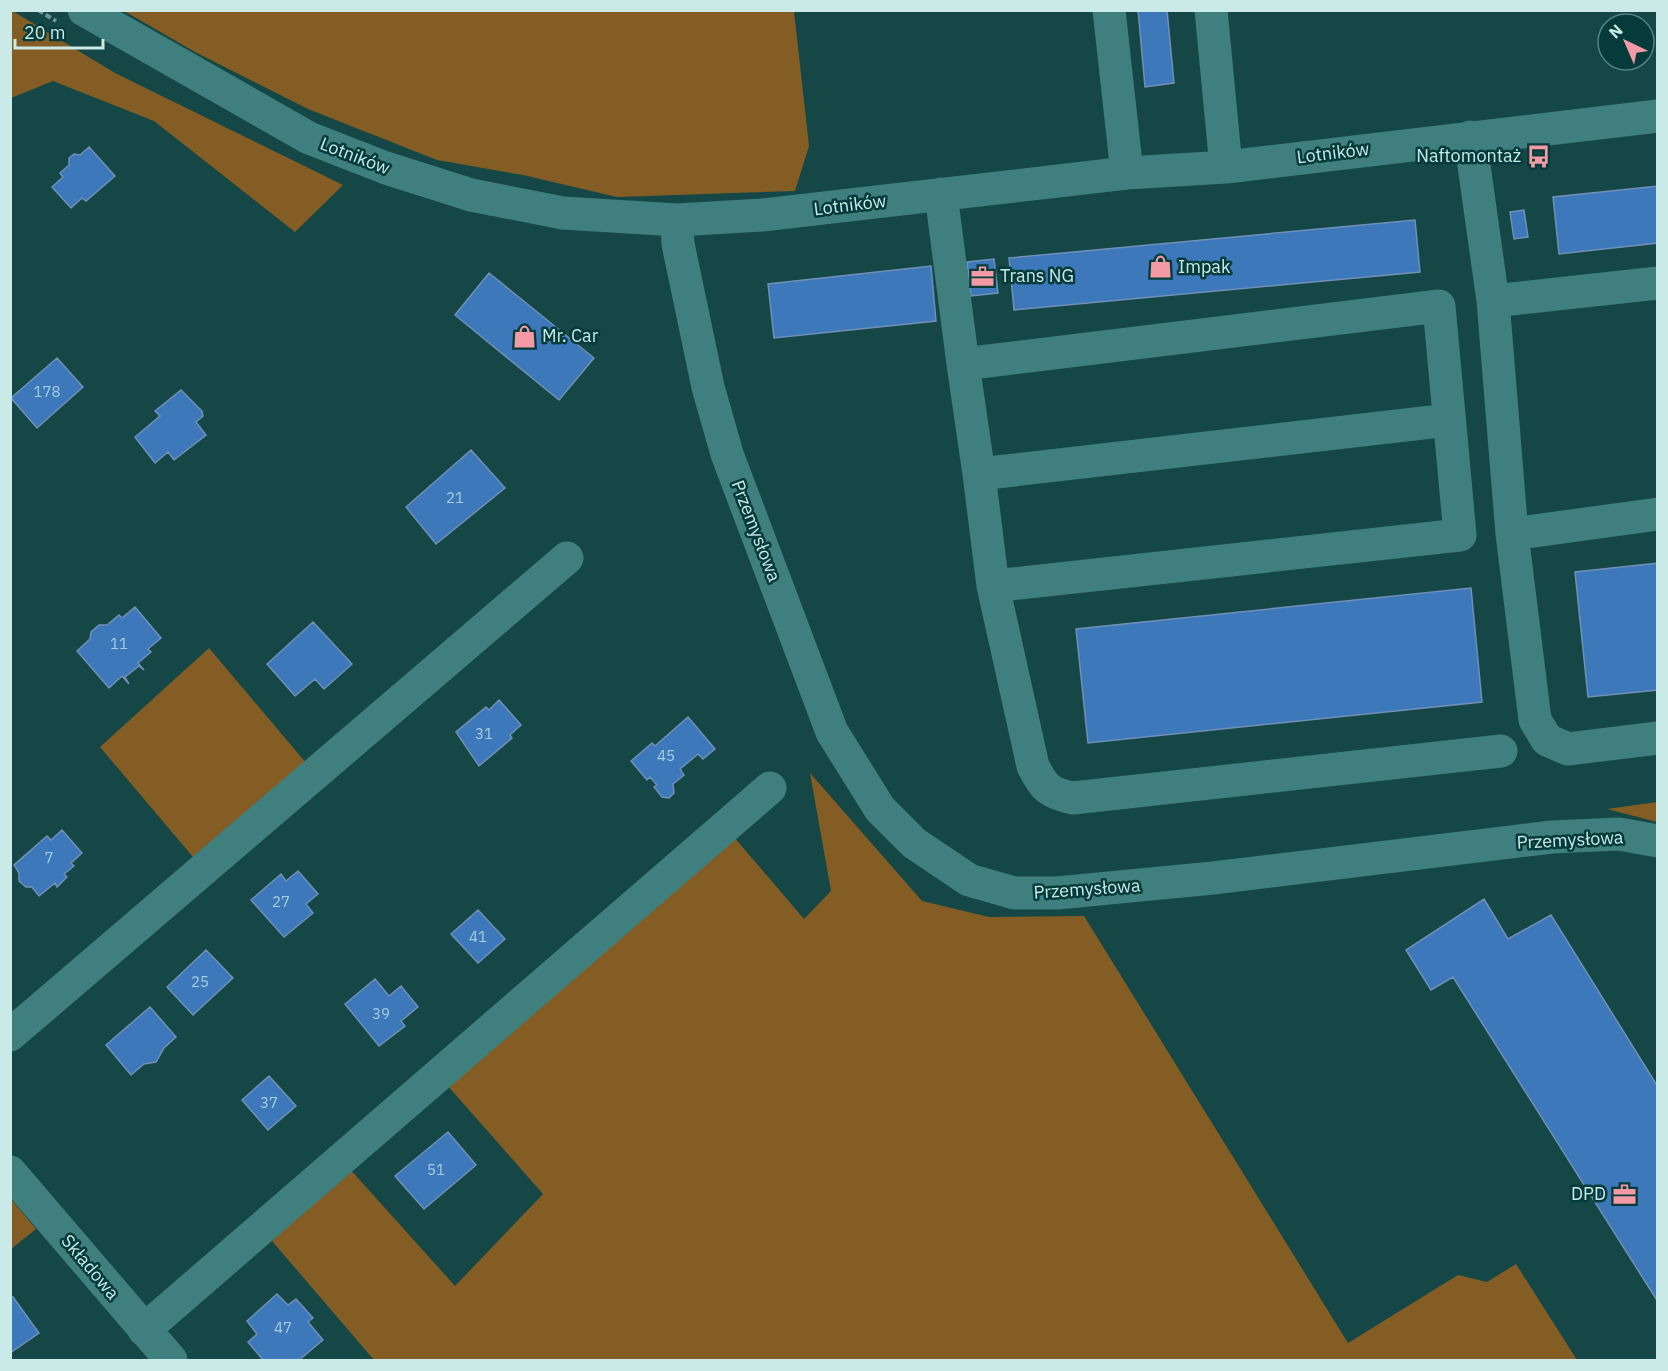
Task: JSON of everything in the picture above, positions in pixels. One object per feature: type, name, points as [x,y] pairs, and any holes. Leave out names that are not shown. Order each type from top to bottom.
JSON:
[{"type":"street","name":"Lotników","points":[[84,10],[309,138],[386,168],[471,195],[563,213],[677,220],[762,215],[1127,173],[1226,167],[1658,116]]},
{"type":"street","points":[[1109,10],[1127,173]]},
{"type":"street","points":[[1211,10],[1226,167]]},
{"type":"street","points":[[1470,137],[1493,301],[1512,534],[1535,720],[1547,741],[1568,749],[1658,738]]},
{"type":"street","points":[[941,194],[993,586],[1033,766],[1041,783],[1053,794],[1073,798],[1500,751]]},
{"type":"street","name":"Przemysłowa","points":[[677,220],[678,244],[708,387],[727,454],[832,732],[880,809],[914,843],[969,880],[1014,893],[1057,893],[1213,878],[1552,837],[1619,834],[1658,841]]},
{"type":"street","points":[[1493,301],[1658,283]]},
{"type":"street","points":[[963,364],[1439,306],[1460,535],[993,586]]},
{"type":"street","points":[[979,474],[1449,420]]},
{"type":"street","points":[[1512,534],[1658,514]]},
{"type":"street","points":[[10,1035],[567,558]]},
{"type":"street","points":[[144,1330],[770,788]]},
{"type":"street","name":"Składowa","points":[[10,1172],[171,1360]]},
{"type":"shaded area","points":[[11,10],[115,73],[343,185],[295,232],[154,121],[53,81],[11,98]]},
{"type":"shaded area","points":[[124,11],[794,11],[809,146],[795,191],[617,197],[523,175],[437,160],[308,109],[195,52]]},
{"type":"shaded area","points":[[209,648],[307,764],[193,857],[100,747]]},
{"type":"shaded area","points":[[810,773],[922,901],[989,917],[1084,916],[1348,1343],[1458,1275],[1487,1282],[1516,1264],[1577,1360],[374,1360],[272,1241],[349,1168],[455,1286],[543,1194],[447,1085],[734,837],[804,919],[831,891]]},
{"type":"shaded area","points":[[1657,802],[1657,822],[1607,809]]},
{"type":"shaded area","points":[[11,1199],[36,1229],[10,1249]]},
{"type":"building","points":[[1138,10],[1167,10],[1174,83],[1145,87]]},
{"type":"building","points":[[89,147],[115,176],[86,201],[82,198],[71,208],[52,187],[63,177],[60,173],[69,165],[69,158],[74,154],[80,155]]},
{"type":"building","points":[[1658,186],[1658,243],[1559,254],[1553,197]]},
{"type":"building","points":[[1524,210],[1528,237],[1514,239],[1510,212]]},
{"type":"building","points":[[1415,220],[1420,272],[1014,310],[1009,258]]},
{"type":"building","points":[[994,259],[998,293],[971,296],[967,262]]},
{"type":"building","points":[[931,266],[936,321],[774,338],[768,284]]},
{"type":"building","name":"Mr. Car","points":[[489,273],[594,358],[559,400],[455,315]]},
{"type":"building","points":[[57,358],[83,387],[37,428],[11,398]]},
{"type":"building","points":[[181,390],[202,411],[203,416],[196,422],[206,435],[174,460],[168,452],[155,463],[135,437],[160,416],[155,411]]},
{"type":"building","points":[[471,450],[505,488],[436,544],[406,507]]},
{"type":"building","points":[[1658,563],[1658,690],[1588,697],[1575,572]]},
{"type":"building","points":[[1471,588],[1482,702],[1088,743],[1076,629]]},
{"type":"building","points":[[135,607],[161,638],[148,649],[151,652],[138,663],[144,670],[139,666],[125,677],[129,684],[122,676],[109,688],[77,651],[90,639],[91,632],[99,625],[107,625],[119,615],[122,618]]},
{"type":"building","points":[[313,622],[352,664],[324,689],[315,679],[295,696],[267,664]]},
{"type":"building","points":[[499,700],[521,725],[510,735],[512,738],[479,766],[456,732],[486,707],[489,710]]},
{"type":"building","points":[[688,717],[715,749],[703,759],[698,754],[680,769],[684,775],[673,784],[674,793],[669,798],[662,797],[654,787],[657,785],[650,777],[647,780],[631,761],[652,743],[655,746]]},
{"type":"building","points":[[62,830],[82,853],[71,863],[74,866],[64,874],[67,877],[57,887],[55,883],[39,896],[32,887],[26,887],[19,881],[19,873],[14,865],[47,836],[51,840]]},
{"type":"building","points":[[298,871],[318,894],[306,904],[313,913],[284,937],[251,900],[281,874],[286,881]]},
{"type":"building","name":"DPD","points":[[1484,899],[1508,939],[1551,915],[1658,1087],[1658,1302],[1453,977],[1431,990],[1406,950]]},
{"type":"building","points":[[478,910],[505,939],[478,963],[451,934]]},
{"type":"building","points":[[206,950],[233,978],[193,1015],[167,987]]},
{"type":"building","points":[[375,979],[389,996],[401,986],[418,1007],[401,1021],[405,1026],[379,1046],[345,1004]]},
{"type":"building","points":[[150,1007],[176,1037],[164,1048],[156,1062],[144,1064],[131,1075],[106,1045]]},
{"type":"building","points":[[269,1076],[296,1106],[268,1130],[242,1100]]},
{"type":"building","points":[[448,1132],[476,1165],[424,1209],[395,1176]]},
{"type":"building","points":[[277,1294],[288,1305],[296,1299],[313,1318],[308,1322],[323,1340],[299,1360],[263,1360],[248,1342],[257,1334],[247,1321]]},
{"type":"building","points":[[13,1297],[39,1333],[10,1353],[10,1298]]},
{"type":"place","name":"Naftomontaż","points":[[1539,156]]},
{"type":"place","name":"Impak","points":[[1160,267]]},
{"type":"place","name":"Trans NG","points":[[982,276]]},
{"type":"place","name":"Mr. Car","points":[[524,336]]},
{"type":"place","name":"DPD","points":[[1624,1194]]}]
